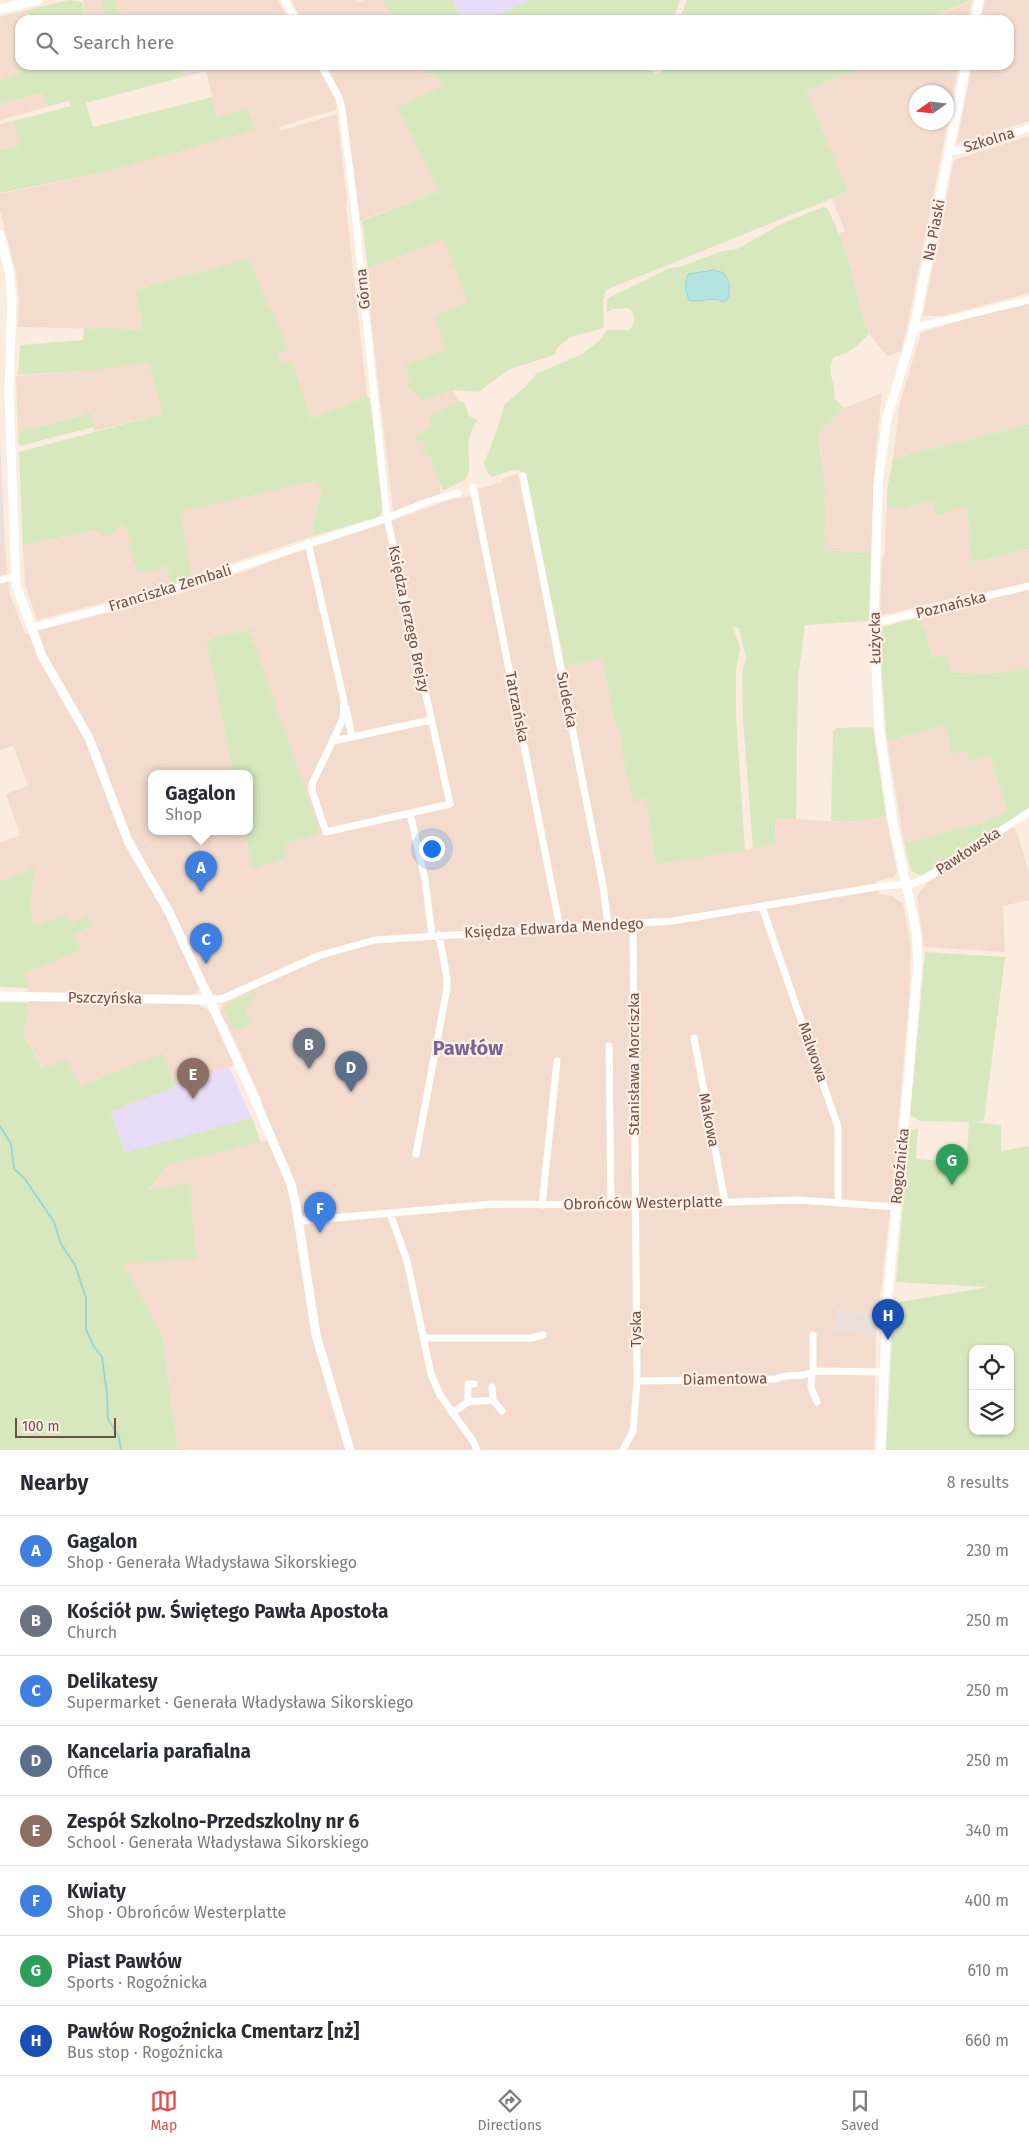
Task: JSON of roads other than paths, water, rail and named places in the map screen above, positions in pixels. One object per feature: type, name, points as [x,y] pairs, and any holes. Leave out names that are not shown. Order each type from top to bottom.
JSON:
[{"type":"street","points":[[0,9],[38,0]]},
{"type":"street","points":[[285,0],[293,15]]},
{"type":"street","points":[[976,15],[979,0]]},
{"type":"street","name":"Górna","points":[[324,70],[339,98],[342,110],[354,202],[387,518]]},
{"type":"street","name":"Na Piaski","points":[[894,393],[914,328],[965,70]]},
{"type":"street","name":"Szkolna","points":[[949,150],[957,150],[1029,128]]},
{"type":"street","points":[[0,235],[9,271],[12,300],[9,393],[15,576],[31,628],[48,668],[88,738],[128,841],[165,903],[210,1000],[286,1174],[294,1195],[316,1335],[350,1450]]},
{"type":"street","points":[[914,328],[1029,300]]},
{"type":"street","name":"Łużycka","points":[[894,393],[880,461],[874,623],[875,679],[884,771],[906,883]]},
{"type":"street","name":"Sudecka","points":[[523,476],[603,886],[608,925]]},
{"type":"street","name":"Tatrzańska","points":[[473,487],[560,928]]},
{"type":"street","name":"Franciszka Zembali","points":[[31,628],[155,595],[387,518],[429,501],[458,493]]},
{"type":"street","name":"Księdza Jerzego Brejzy","points":[[333,741],[312,784],[312,791],[326,832],[450,804],[387,518]]},
{"type":"street","points":[[308,543],[352,737]]},
{"type":"street","points":[[0,580],[15,576]]},
{"type":"street","name":"Poznańska","points":[[874,623],[1029,586]]},
{"type":"street","points":[[333,741],[343,719],[344,701]]},
{"type":"street","points":[[333,741],[430,720]]},
{"type":"street","name":"Pawłowska","points":[[906,883],[912,884],[928,876],[1029,812]]},
{"type":"street","points":[[410,813],[435,935],[447,978],[447,988],[416,1154]]},
{"type":"street","name":"Księdza Edwarda Mendego","points":[[210,1000],[224,998],[341,948],[384,939],[691,918],[906,883]]},
{"type":"street","name":"Rogoźnicka","points":[[881,1450],[883,1372],[918,961],[916,930],[906,883]]},
{"type":"street","name":"Malwowa","points":[[762,907],[838,1127],[838,1202]]},
{"type":"street","name":"Stanisława Morciszka","points":[[633,923],[635,1205]]},
{"type":"street","name":"Pszczyńska","points":[[0,996],[210,1000]]},
{"type":"street","name":"Makowa","points":[[694,1038],[724,1202]]},
{"type":"street","points":[[609,1046],[612,1205]]},
{"type":"street","points":[[542,1204],[557,1061]]},
{"type":"street","name":"Obrońców Westerplatte","points":[[298,1221],[468,1205],[635,1205],[798,1200],[896,1208]]},
{"type":"street","name":"Tyska","points":[[622,1450],[633,1431],[637,1381],[635,1205]]},
{"type":"street","points":[[390,1213],[407,1261],[431,1374],[452,1413],[473,1441],[477,1450]]},
{"type":"street","points":[[423,1338],[532,1338],[543,1335]]},
{"type":"street","points":[[813,1335],[811,1388],[816,1402]]},
{"type":"street","name":"Diamentowa","points":[[637,1381],[776,1379],[782,1375],[812,1372],[883,1372]]},
{"type":"street","points":[[468,1402],[468,1384],[474,1384]]},
{"type":"street","points":[[492,1387],[493,1400],[502,1411]]},
{"type":"street","points":[[452,1413],[468,1402],[493,1400]]},
{"type":"water","points":[[714,270],[724,273],[728,280],[729,293],[727,301],[723,302],[714,299],[689,300],[686,287],[688,274]]},
{"type":"waterway","points":[[0,1126],[11,1144],[14,1169],[25,1179],[54,1222],[61,1244],[75,1265],[86,1298],[86,1329],[93,1345],[102,1357],[108,1419],[119,1437],[121,1450]]},
{"type":"place","name":"Gagalon","points":[[201,892]]},
{"type":"place","name":"Delikatesy","points":[[206,964]]},
{"type":"place","name":"Kościół pw. Świętego Pawła Apostoła","points":[[309,1069]]},
{"type":"place","name":"Kancelaria parafialna","points":[[351,1092]]},
{"type":"place","name":"Zespół Szkolno-Przedszkolny nr 6","points":[[193,1099]]},
{"type":"place","name":"Piast Pawłów","points":[[952,1185]]},
{"type":"place","name":"Kwiaty","points":[[320,1233]]},
{"type":"place","name":"Pawłów Rogoźnicka Cmentarz [nż]","points":[[888,1340]]},
{"type":"district","name":"Pawłów","points":[[468,1048]]}]
